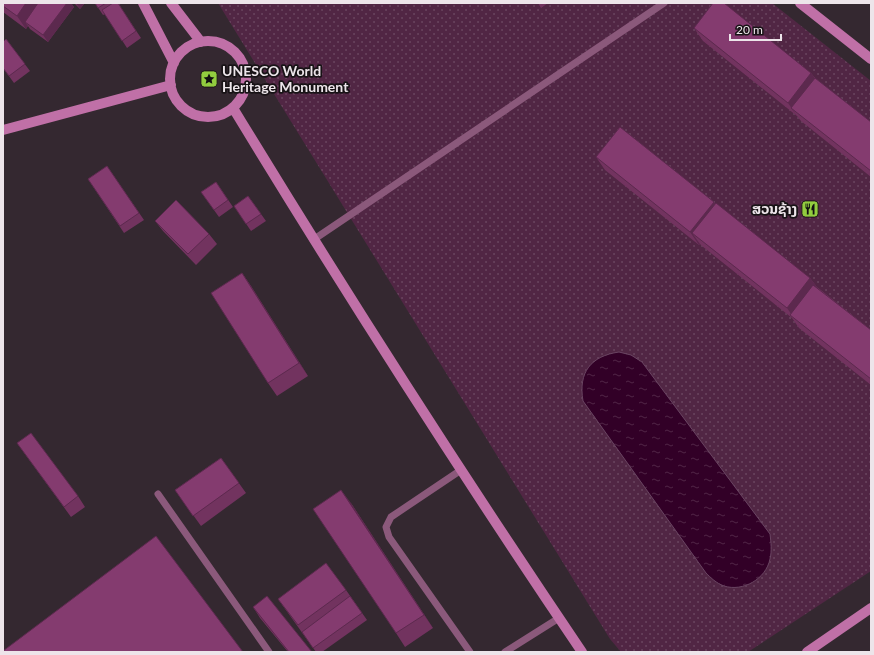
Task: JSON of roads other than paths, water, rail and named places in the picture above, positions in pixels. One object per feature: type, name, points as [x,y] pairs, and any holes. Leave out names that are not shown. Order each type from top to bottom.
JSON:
[{"type":"street","points":[[143,3],[174,63]]},
{"type":"street","points":[[171,3],[201,42]]},
{"type":"street","points":[[800,3],[871,59]]},
{"type":"street","points":[[201,42],[216,42],[230,48],[240,59],[246,73],[245,89],[238,102],[227,112],[213,116],[198,116],[180,104],[171,85],[174,63],[177,57],[188,47],[201,42]]},
{"type":"street","points":[[3,130],[171,85]]},
{"type":"street","points":[[233,108],[313,240],[461,470],[582,652]]},
{"type":"street","points":[[807,652],[871,608]]},
{"type":"lane","points":[[313,240],[664,3]]},
{"type":"lane","points":[[461,470],[391,517],[386,527],[389,537],[470,652]]},
{"type":"lane","points":[[158,494],[269,652]]},
{"type":"lane","points":[[505,652],[559,618]]},
{"type":"water","points":[[619,352],[631,355],[642,362],[770,534],[771,553],[768,566],[759,578],[753,582],[739,587],[724,586],[716,582],[706,573],[583,401],[583,382],[589,367],[601,357]]},
{"type":"place","name":"UNESCO World Heritage Monument","points":[[209,79]]},
{"type":"place","name":"ສວນຊ້າງ","points":[[810,209]]}]
